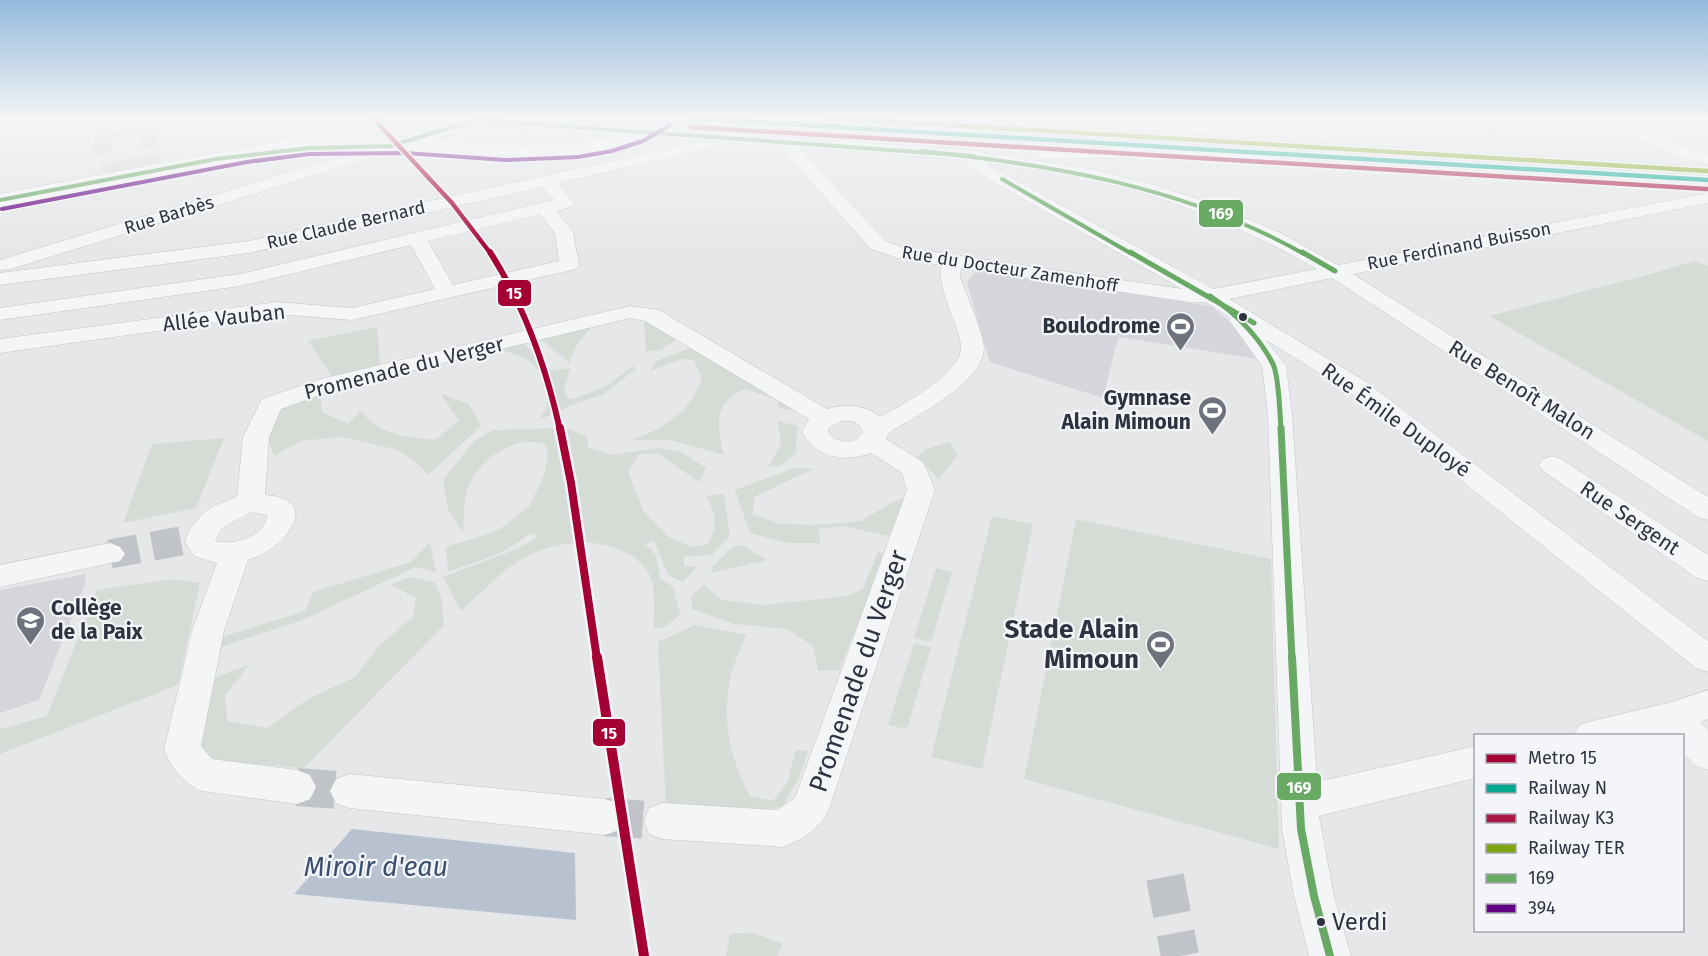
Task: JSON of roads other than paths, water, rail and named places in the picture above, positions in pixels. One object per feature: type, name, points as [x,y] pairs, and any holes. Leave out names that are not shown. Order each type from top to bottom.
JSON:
[{"type":"main road","points":[[0,200],[197,163]]},
{"type":"street","name":"Rue Barbès","points":[[0,267],[338,163]]},
{"type":"street","name":"Rue Claude Bernard","points":[[0,279],[249,247],[624,163]]},
{"type":"street","name":"Rue du Docteur Zamenhoff","points":[[803,163],[878,245],[897,252],[1189,296],[1210,296]]},
{"type":"street","name":"Rue Émile Duployé","points":[[976,163],[1210,296],[1289,354],[1358,387],[1708,659]]},
{"type":"street","name":"Rue Benoît Malon","points":[[1040,163],[1145,188],[1198,205],[1274,237],[1335,271],[1708,510]]},
{"type":"street","name":"Allée Vauban","points":[[0,314],[240,280],[565,204],[546,180]]},
{"type":"street","name":"Rue Ferdinand Buisson","points":[[1210,296],[1708,198]]},
{"type":"street","name":"Allée Vauban","points":[[0,346],[277,308],[352,314],[569,265],[564,232],[531,212]]},
{"type":"street","points":[[417,238],[447,293]]},
{"type":"street","points":[[825,418],[816,427],[817,437],[826,446],[849,450],[945,385],[964,369],[973,354],[972,344],[950,277],[951,260]]},
{"type":"street","name":"Promenade du Verger","points":[[250,503],[255,436],[271,404],[329,384],[630,312],[651,315],[825,418],[839,413],[855,414],[869,419],[914,468],[921,490],[810,809],[783,829],[663,821]]},
{"type":"street","points":[[1289,354],[1280,414],[1301,829],[1314,896],[1330,956]]},
{"type":"street","name":"Rue Sergent","points":[[1552,465],[1708,570]]},
{"type":"street","points":[[250,503],[262,503],[279,508],[283,513],[283,520],[272,536],[250,549],[236,553],[212,553],[204,549],[197,532],[225,512],[250,503]]},
{"type":"street","points":[[5,575],[112,548]]},
{"type":"street","points":[[236,553],[208,631],[182,750],[202,774],[297,787]]},
{"type":"street","points":[[1596,734],[1672,717],[1708,704]]},
{"type":"street","points":[[1672,717],[1708,754]]},
{"type":"street","points":[[1300,803],[1474,762]]},
{"type":"street","points":[[350,791],[605,817]]},
{"type":"water","name":"Miroir d'eau","points":[[352,829],[575,853],[576,920],[294,894]]},
{"type":"tunnel","points":[[110,554],[186,540]]},
{"type":"tunnel","points":[[297,787],[349,791]]},
{"type":"tunnel","points":[[605,817],[663,821]]},
{"type":"tunnel","points":[[1165,877],[1180,956]]},
{"type":"metro line","name":"15","points":[[415,163],[470,225],[503,272],[517,298],[545,370],[564,444],[571,483],[644,956]]},
{"type":"rail line","name":"K3","points":[[1275,163],[1707,189]]},
{"type":"rail line","name":"N","points":[[1423,163],[1708,180]]},
{"type":"rail line","name":"TER","points":[[1570,163],[1708,171]]},
{"type":"place","name":"Boulodrome","points":[[1181,352]]},
{"type":"place","name":"Gymnase Alain Mimoun","points":[[1212,436]]},
{"type":"place","name":"Collège de la Paix","points":[[30,646]]},
{"type":"place","name":"Stade Alain Mimoun","points":[[1160,670]]},
{"type":"place","name":"Verdi","points":[[1321,922]]}]
